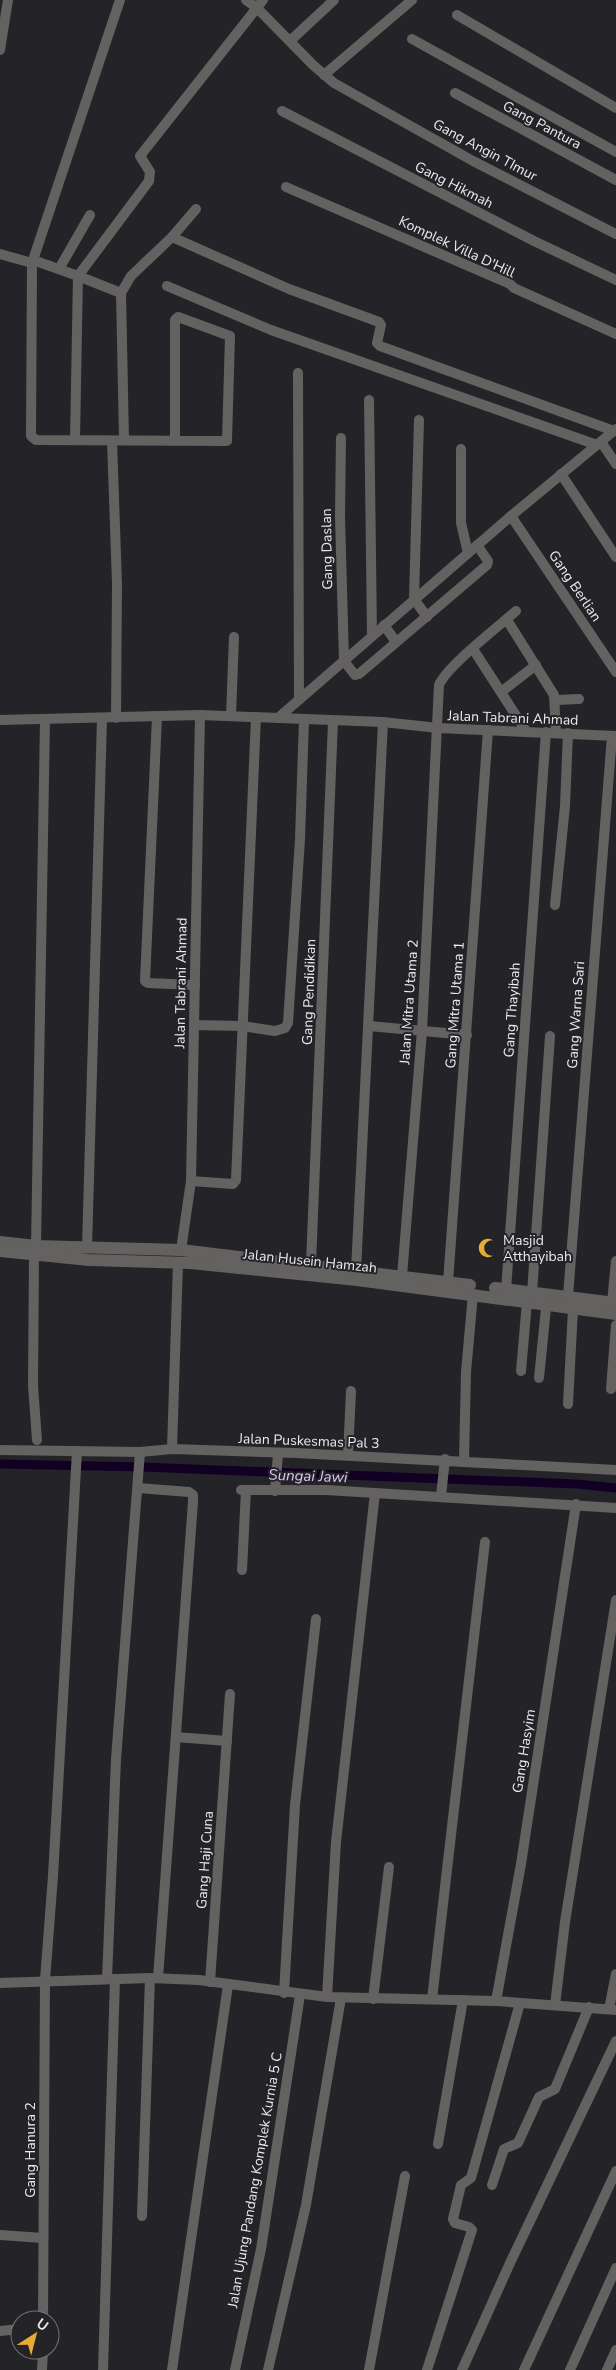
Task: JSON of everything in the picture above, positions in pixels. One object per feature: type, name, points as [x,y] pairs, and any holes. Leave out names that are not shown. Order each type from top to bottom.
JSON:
[{"type":"street","points":[[0,50],[8,0]]},
{"type":"street","points":[[120,0],[32,262],[31,436],[36,440],[226,441],[228,438],[230,336],[178,317],[175,320],[175,440]]},
{"type":"street","name":"Gang Angin TImur","points":[[246,0],[260,4],[290,41],[324,74],[342,88],[473,162],[616,234]]},
{"type":"street","points":[[290,41],[334,0]]},
{"type":"street","points":[[324,74],[412,0]]},
{"type":"street","points":[[75,440],[78,276],[149,181],[150,172],[140,156],[260,4]]},
{"type":"street","points":[[457,15],[616,108]]},
{"type":"street","points":[[412,38],[616,152]]},
{"type":"street","name":"Gang Pantura","points":[[455,93],[616,180]]},
{"type":"street","name":"Gang Hikmah","points":[[282,111],[534,241],[616,280]]},
{"type":"street","name":"Komplek Villa D'Hill","points":[[286,186],[510,284],[514,288],[616,334]]},
{"type":"street","points":[[124,440],[121,293],[131,276],[172,237],[196,210]]},
{"type":"street","points":[[59,269],[90,215]]},
{"type":"street","points":[[172,237],[289,289],[380,322],[377,343],[380,346],[615,430]]},
{"type":"street","points":[[0,254],[59,269],[121,293]]},
{"type":"street","points":[[167,286],[271,330],[599,443],[616,464]]},
{"type":"street","points":[[298,373],[299,700]]},
{"type":"street","points":[[369,400],[372,636]]},
{"type":"street","points":[[419,420],[414,599],[426,616]]},
{"type":"street","points":[[278,718],[477,545],[615,430]]},
{"type":"street","name":"Gang Daslan","points":[[341,438],[340,516],[344,661]]},
{"type":"street","points":[[112,441],[118,584],[116,718]]},
{"type":"street","points":[[461,449],[461,522],[468,553]]},
{"type":"street","points":[[561,474],[616,557]]},
{"type":"street","name":"Gang Berlian","points":[[511,516],[616,672]]},
{"type":"street","points":[[344,661],[358,675],[488,564],[477,545]]},
{"type":"street","name":"Jalan Mitra Utama 2","points":[[402,1276],[422,1030],[440,683],[473,649],[516,611]]},
{"type":"street","points":[[507,620],[556,700],[579,699]]},
{"type":"street","points":[[384,625],[396,642]]},
{"type":"street","points":[[231,716],[234,637]]},
{"type":"street","points":[[473,649],[526,731]]},
{"type":"street","points":[[501,692],[536,665]]},
{"type":"street","name":"Gang Thayibah","points":[[506,1290],[551,732],[556,700]]},
{"type":"street","name":"Jalan Tabrani Ahmad","points":[[181,1250],[191,1182],[200,715]]},
{"type":"street","name":"Jalan Tabrani Ahmad","points":[[0,720],[102,719],[200,715],[383,722],[438,728],[614,736]]},
{"type":"street","points":[[157,716],[145,981],[148,983],[195,985]]},
{"type":"street","points":[[191,1182],[233,1184],[236,1180],[256,717]]},
{"type":"street","points":[[87,1248],[102,719]]},
{"type":"street","points":[[36,1440],[33,1386],[45,720]]},
{"type":"street","points":[[194,1025],[242,1026],[279,1030],[285,1028],[290,1016],[304,720]]},
{"type":"street","name":"Gang Pendidikan","points":[[311,1264],[333,721]]},
{"type":"street","points":[[356,1271],[383,722]]},
{"type":"street","name":"Gang Mitra Utama 1","points":[[448,1282],[488,730]]},
{"type":"street","points":[[556,905],[565,806],[568,733]]},
{"type":"street","name":"Gang Warna Sari","points":[[568,1296],[614,736]]},
{"type":"street","points":[[369,1026],[466,1035]]},
{"type":"street","points":[[521,1371],[529,1297],[550,1036]]},
{"type":"street","name":"Jalan Husein Hamzah","points":[[0,1242],[35,1251],[89,1260],[178,1263],[336,1274],[473,1294],[529,1297],[547,1300],[573,1309],[615,1307]]},
{"type":"street","name":"Jalan Husein Hamzah","points":[[0,1251],[87,1248],[181,1250],[311,1264],[336,1274],[356,1271],[448,1282],[506,1290],[529,1297]]},
{"type":"street","points":[[615,1307],[616,1261]]},
{"type":"street","points":[[172,1449],[178,1263]]},
{"type":"street","points":[[464,1460],[466,1372],[473,1294]]},
{"type":"street","name":"Jalan Husein Hamzah","points":[[547,1300],[568,1296],[615,1307]]},
{"type":"street","points":[[538,1378],[547,1300]]},
{"type":"street","points":[[568,1404],[573,1309]]},
{"type":"street","points":[[612,1389],[616,1325]]},
{"type":"street","points":[[348,1456],[351,1391]]},
{"type":"street","name":"Jalan Puskesmas Pal 3","points":[[0,1450],[77,1455],[140,1455],[172,1449],[348,1456],[445,1463],[464,1460],[616,1470]]},
{"type":"street","points":[[276,1487],[278,1454]]},
{"type":"street","name":"Gang Hanura 2","points":[[43,2310],[45,1980],[53,1876],[73,1495],[77,1455]]},
{"type":"street","points":[[103,2370],[116,1759],[140,1455]]},
{"type":"street","points":[[442,1492],[445,1463]]},
{"type":"street","points":[[138,1485],[189,1492],[192,1495],[186,1617],[154,1978],[142,2216]]},
{"type":"street","points":[[242,1570],[244,1490],[276,1487],[375,1493],[442,1492],[616,1508]]},
{"type":"street","points":[[327,1997],[336,1842],[375,1493]]},
{"type":"street","name":"Gang Hasyim","points":[[496,2001],[521,1864],[576,1504]]},
{"type":"street","points":[[432,1999],[485,1542]]},
{"type":"street","points":[[555,2005],[565,1922],[616,1600]]},
{"type":"street","points":[[284,1993],[295,1805],[316,1619]]},
{"type":"street","name":"Gang Haji Cuna","points":[[210,1982],[230,1694]]},
{"type":"street","points":[[176,1737],[227,1740]]},
{"type":"street","points":[[373,1999],[389,1866]]},
{"type":"street","points":[[0,1983],[45,1980],[154,1978],[210,1982],[300,1995],[341,1998],[496,2001],[613,2010],[616,1974]]},
{"type":"street","points":[[172,2370],[228,1984]]},
{"type":"street","name":"Jalan Ujung Pandang Komplek Kurnia 5 C","points":[[235,2370],[261,2249],[300,1995]]},
{"type":"street","points":[[268,2370],[306,2205],[341,1998]]},
{"type":"street","points":[[438,2144],[463,2000]]},
{"type":"street","points":[[427,2370],[472,2230],[455,2222],[453,2219],[461,2186],[471,2178],[520,2003]]},
{"type":"street","points":[[492,2186],[504,2149],[518,2143],[539,2097],[555,2089],[589,2007]]},
{"type":"street","points":[[462,2370],[514,2254],[616,2041]]},
{"type":"street","points":[[524,2370],[616,2171]]},
{"type":"street","points":[[369,2370],[405,2176]]},
{"type":"street","points":[[0,2235],[43,2238]]},
{"type":"street","points":[[570,2370],[616,2268]]},
{"type":"street","points":[[607,2370],[616,2350]]},
{"type":"waterway","name":"Sungai Jawi","points":[[0,1464],[142,1467],[577,1484],[616,1488]]},
{"type":"place","name":"Masjid Atthayibah","points":[[488,1248]]}]
